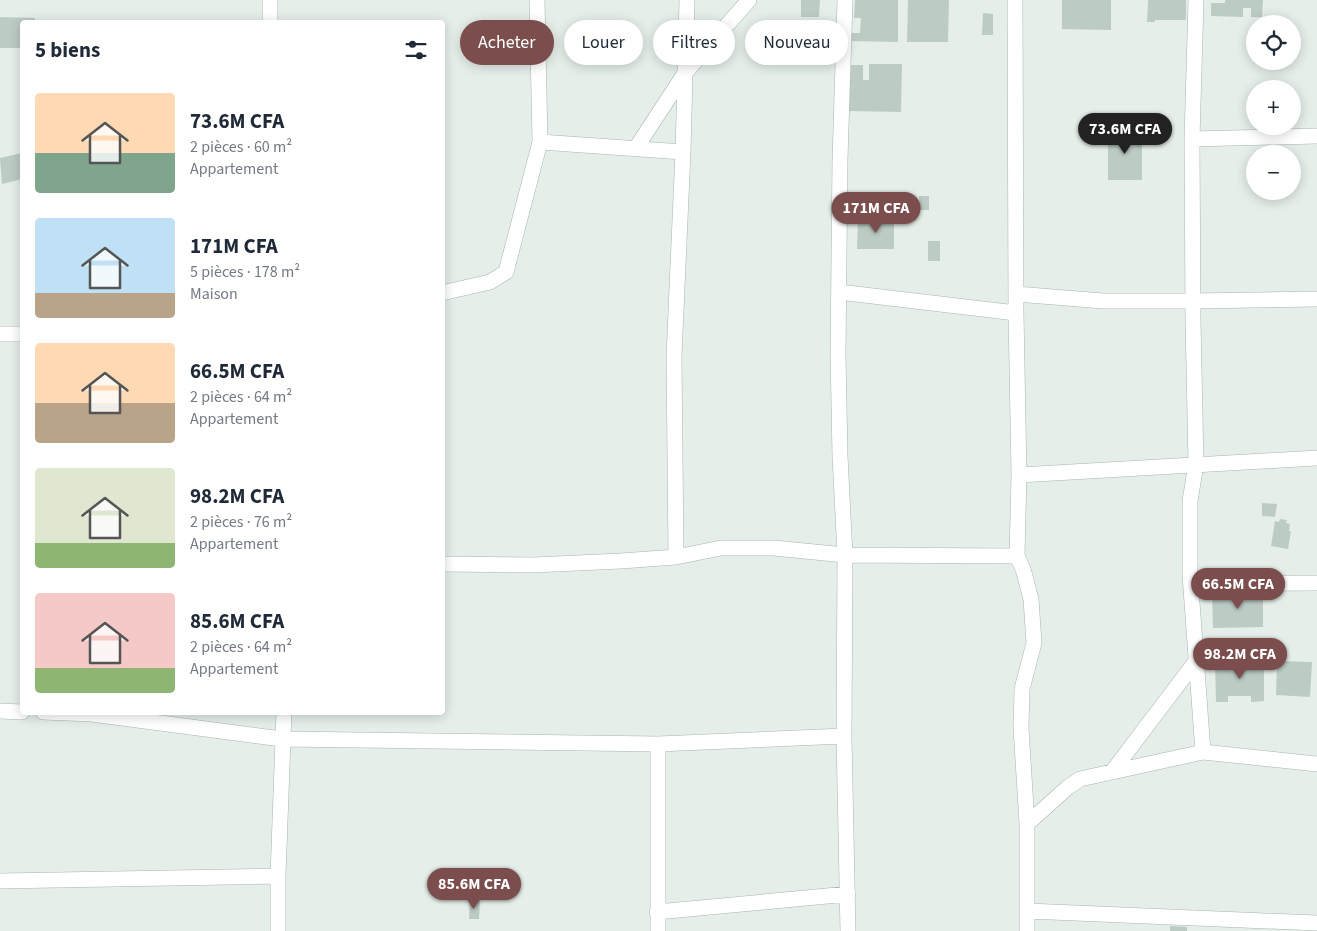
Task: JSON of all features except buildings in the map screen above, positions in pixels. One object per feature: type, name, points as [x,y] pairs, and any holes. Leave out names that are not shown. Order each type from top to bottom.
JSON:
[{"type":"street","points":[[270,0],[270,20]]},
{"type":"street","points":[[445,292],[490,282],[506,272],[513,250],[540,142],[537,0]]},
{"type":"street","points":[[676,557],[674,356],[683,152],[687,0]]},
{"type":"street","points":[[636,148],[685,74],[749,0]]},
{"type":"street","points":[[845,0],[840,160],[838,354],[840,456],[845,555],[844,736],[848,931]]},
{"type":"street","points":[[1015,0],[1016,313],[1019,475],[1017,556],[1023,569],[1031,599],[1034,643],[1022,689],[1021,728],[1027,824],[1027,931]]},
{"type":"street","points":[[1196,0],[1192,139],[1196,464],[1190,502],[1191,584],[1203,752]]},
{"type":"street","points":[[1192,139],[1317,136]]},
{"type":"street","points":[[540,142],[683,152]]},
{"type":"street","points":[[839,292],[1016,313]]},
{"type":"street","points":[[1016,294],[1103,301],[1317,299]]},
{"type":"street","points":[[0,334],[20,334]]},
{"type":"street","points":[[1019,475],[1317,458]]},
{"type":"street","points":[[445,564],[532,565],[622,561],[676,557],[720,548],[774,548],[845,555],[1017,556]]},
{"type":"street","points":[[1191,584],[1317,583]]},
{"type":"street","points":[[1112,772],[1196,661]]},
{"type":"street","points":[[0,711],[20,712]]},
{"type":"street","points":[[107,715],[282,739],[658,744],[844,736]]},
{"type":"street","points":[[278,931],[284,715]]},
{"type":"street","points":[[658,744],[658,931]]},
{"type":"street","points":[[1027,824],[1067,788],[1080,779],[1203,752],[1317,764]]},
{"type":"street","points":[[0,881],[278,876]]},
{"type":"street","points":[[657,912],[848,894]]},
{"type":"street","points":[[1027,911],[1317,923]]}]
